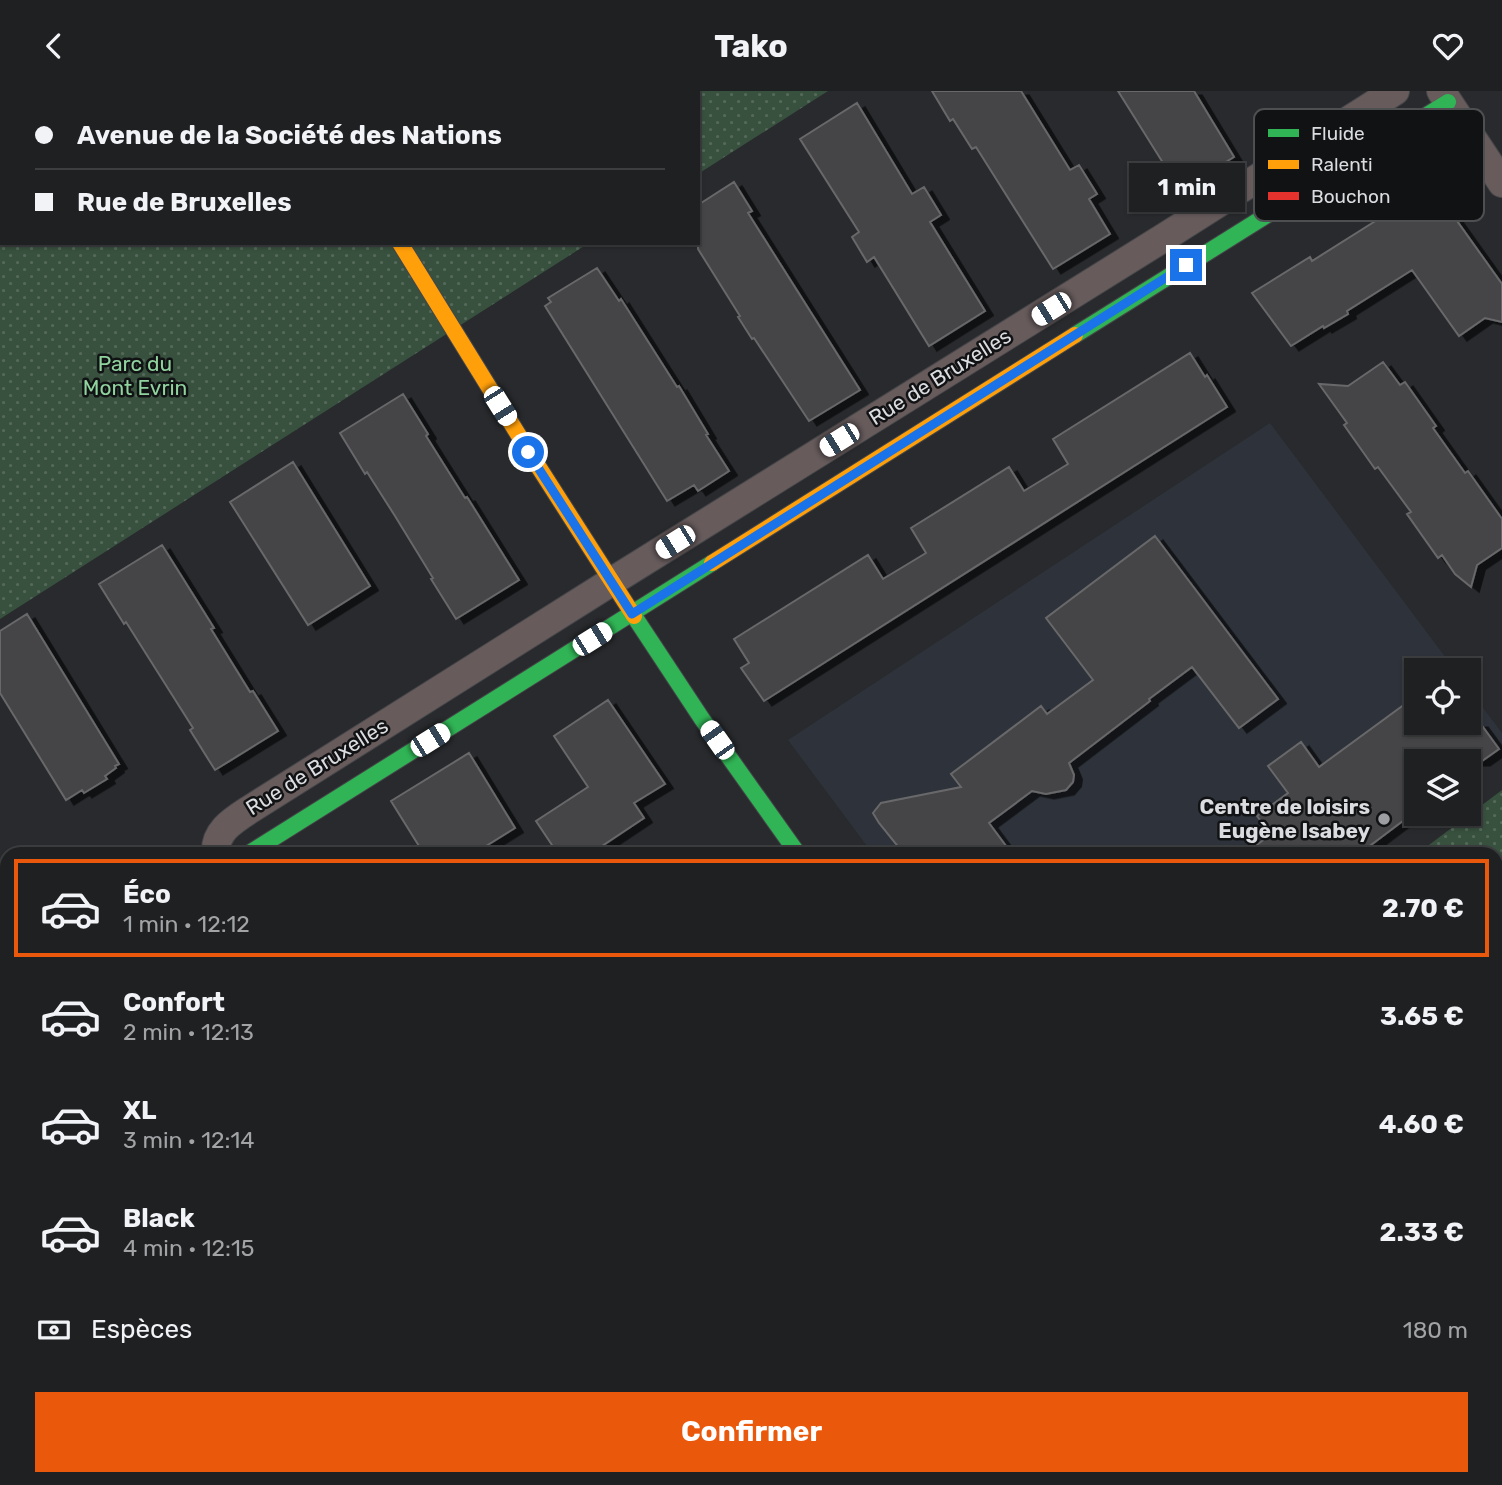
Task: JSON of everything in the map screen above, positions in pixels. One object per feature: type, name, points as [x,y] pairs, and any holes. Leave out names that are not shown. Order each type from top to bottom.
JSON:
[{"type":"street","name":"Rue de Bruxelles","points":[[1367,109],[1395,91]]},
{"type":"street","name":"Rue de Bruxelles","points":[[1425,109],[1444,97]]},
{"type":"street","points":[[1484,156],[1502,183]]},
{"type":"street","name":"Rue de Bruxelles","points":[[216,847],[220,834],[230,822],[1254,180]]},
{"type":"street","name":"Rue de Bruxelles","points":[[259,847],[632,614],[1254,218]]},
{"type":"street","points":[[401,245],[611,582],[702,719],[793,847]]},
{"type":"shaded area","points":[[1270,423],[1446,658],[1404,658],[1404,735],[1481,735],[1481,705],[1502,733],[1502,746],[1481,761],[1481,749],[1404,749],[1404,781],[1363,847],[868,847],[788,740]]},
{"type":"green space","points":[[700,91],[828,91],[700,173]]},
{"type":"green space","name":"Parc du Mont Evrin","points":[[0,245],[586,245],[0,619]]},
{"type":"green space","points":[[1502,790],[1502,847],[1426,847],[1454,826],[1481,826],[1481,806]]},
{"type":"building","points":[[932,91],[1021,91],[1070,170],[1079,165],[1097,194],[1089,199],[1110,234],[1053,269],[976,147],[972,149],[953,119],[950,121]]},
{"type":"building","points":[[1118,91],[1194,91],[1234,157],[1180,190]]},
{"type":"building","points":[[857,103],[912,194],[924,187],[941,215],[930,222],[985,311],[929,346],[874,257],[867,262],[852,237],[859,232],[800,139]]},
{"type":"building","points":[[734,182],[752,211],[748,213],[860,390],[809,421],[754,338],[752,339],[698,249],[700,204]]},
{"type":"building","points":[[1375,221],[1457,221],[1502,284],[1502,322],[1485,318],[1459,336],[1412,270],[1347,311],[1348,314],[1291,346],[1252,293],[1310,257],[1312,261]]},
{"type":"building","points":[[597,268],[619,301],[621,299],[677,387],[679,386],[729,471],[698,491],[694,485],[667,501],[545,306],[551,302],[548,298]]},
{"type":"building","points":[[1190,353],[1227,407],[764,701],[741,668],[749,663],[734,639],[868,555],[883,579],[926,553],[911,528],[1009,467],[1024,491],[1068,464],[1053,439]]},
{"type":"building","points":[[1383,362],[1400,385],[1405,382],[1436,426],[1433,428],[1502,519],[1502,548],[1477,565],[1471,587],[1455,574],[1442,555],[1438,558],[1407,514],[1411,512],[1378,467],[1375,469],[1319,384],[1348,386]]},
{"type":"building","points":[[403,394],[428,434],[426,436],[519,580],[456,619],[395,516],[340,433]]},
{"type":"building","points":[[293,462],[370,586],[308,625],[230,502]]},
{"type":"building","points":[[1155,536],[1278,699],[1239,728],[1192,667],[1069,763],[1074,775],[1073,782],[1066,790],[1046,794],[1032,791],[989,823],[1007,847],[898,847],[873,813],[881,803],[961,787],[951,774],[1041,706],[1047,714],[1093,680],[1046,618]]},
{"type":"building","points":[[162,545],[250,692],[253,691],[278,731],[215,770],[190,730],[193,728],[99,584]]},
{"type":"building","points":[[27,614],[119,764],[105,776],[107,779],[66,800],[0,693],[0,631]]},
{"type":"building","points":[[608,700],[665,784],[634,803],[644,818],[600,847],[553,847],[536,821],[588,787],[554,736]]},
{"type":"building","points":[[1404,705],[1404,735],[1481,735],[1481,724],[1499,749],[1481,761],[1481,749],[1404,749],[1404,820],[1368,847],[1254,847],[1271,834],[1257,816],[1288,793],[1268,766],[1301,742],[1319,767]]},
{"type":"building","points":[[469,753],[515,828],[484,847],[420,847],[391,801]]},
{"type":"traffic: fast","points":[[1437,109],[1448,102]]},
{"type":"traffic: fast","points":[[1075,335],[1257,221]]},
{"type":"traffic: fast","points":[[259,847],[712,563]]},
{"type":"traffic: fast","points":[[634,616],[702,719],[793,847]]},
{"type":"traffic: slow","points":[[401,245],[634,616]]},
{"type":"traffic: slow","points":[[712,563],[1075,335]]},
{"type":"place","name":"Centre de loisirs Eugène Isabey","points":[[1384,819]]},
{"type":"route","points":[[528,452],[632,614],[1186,265]]}]
